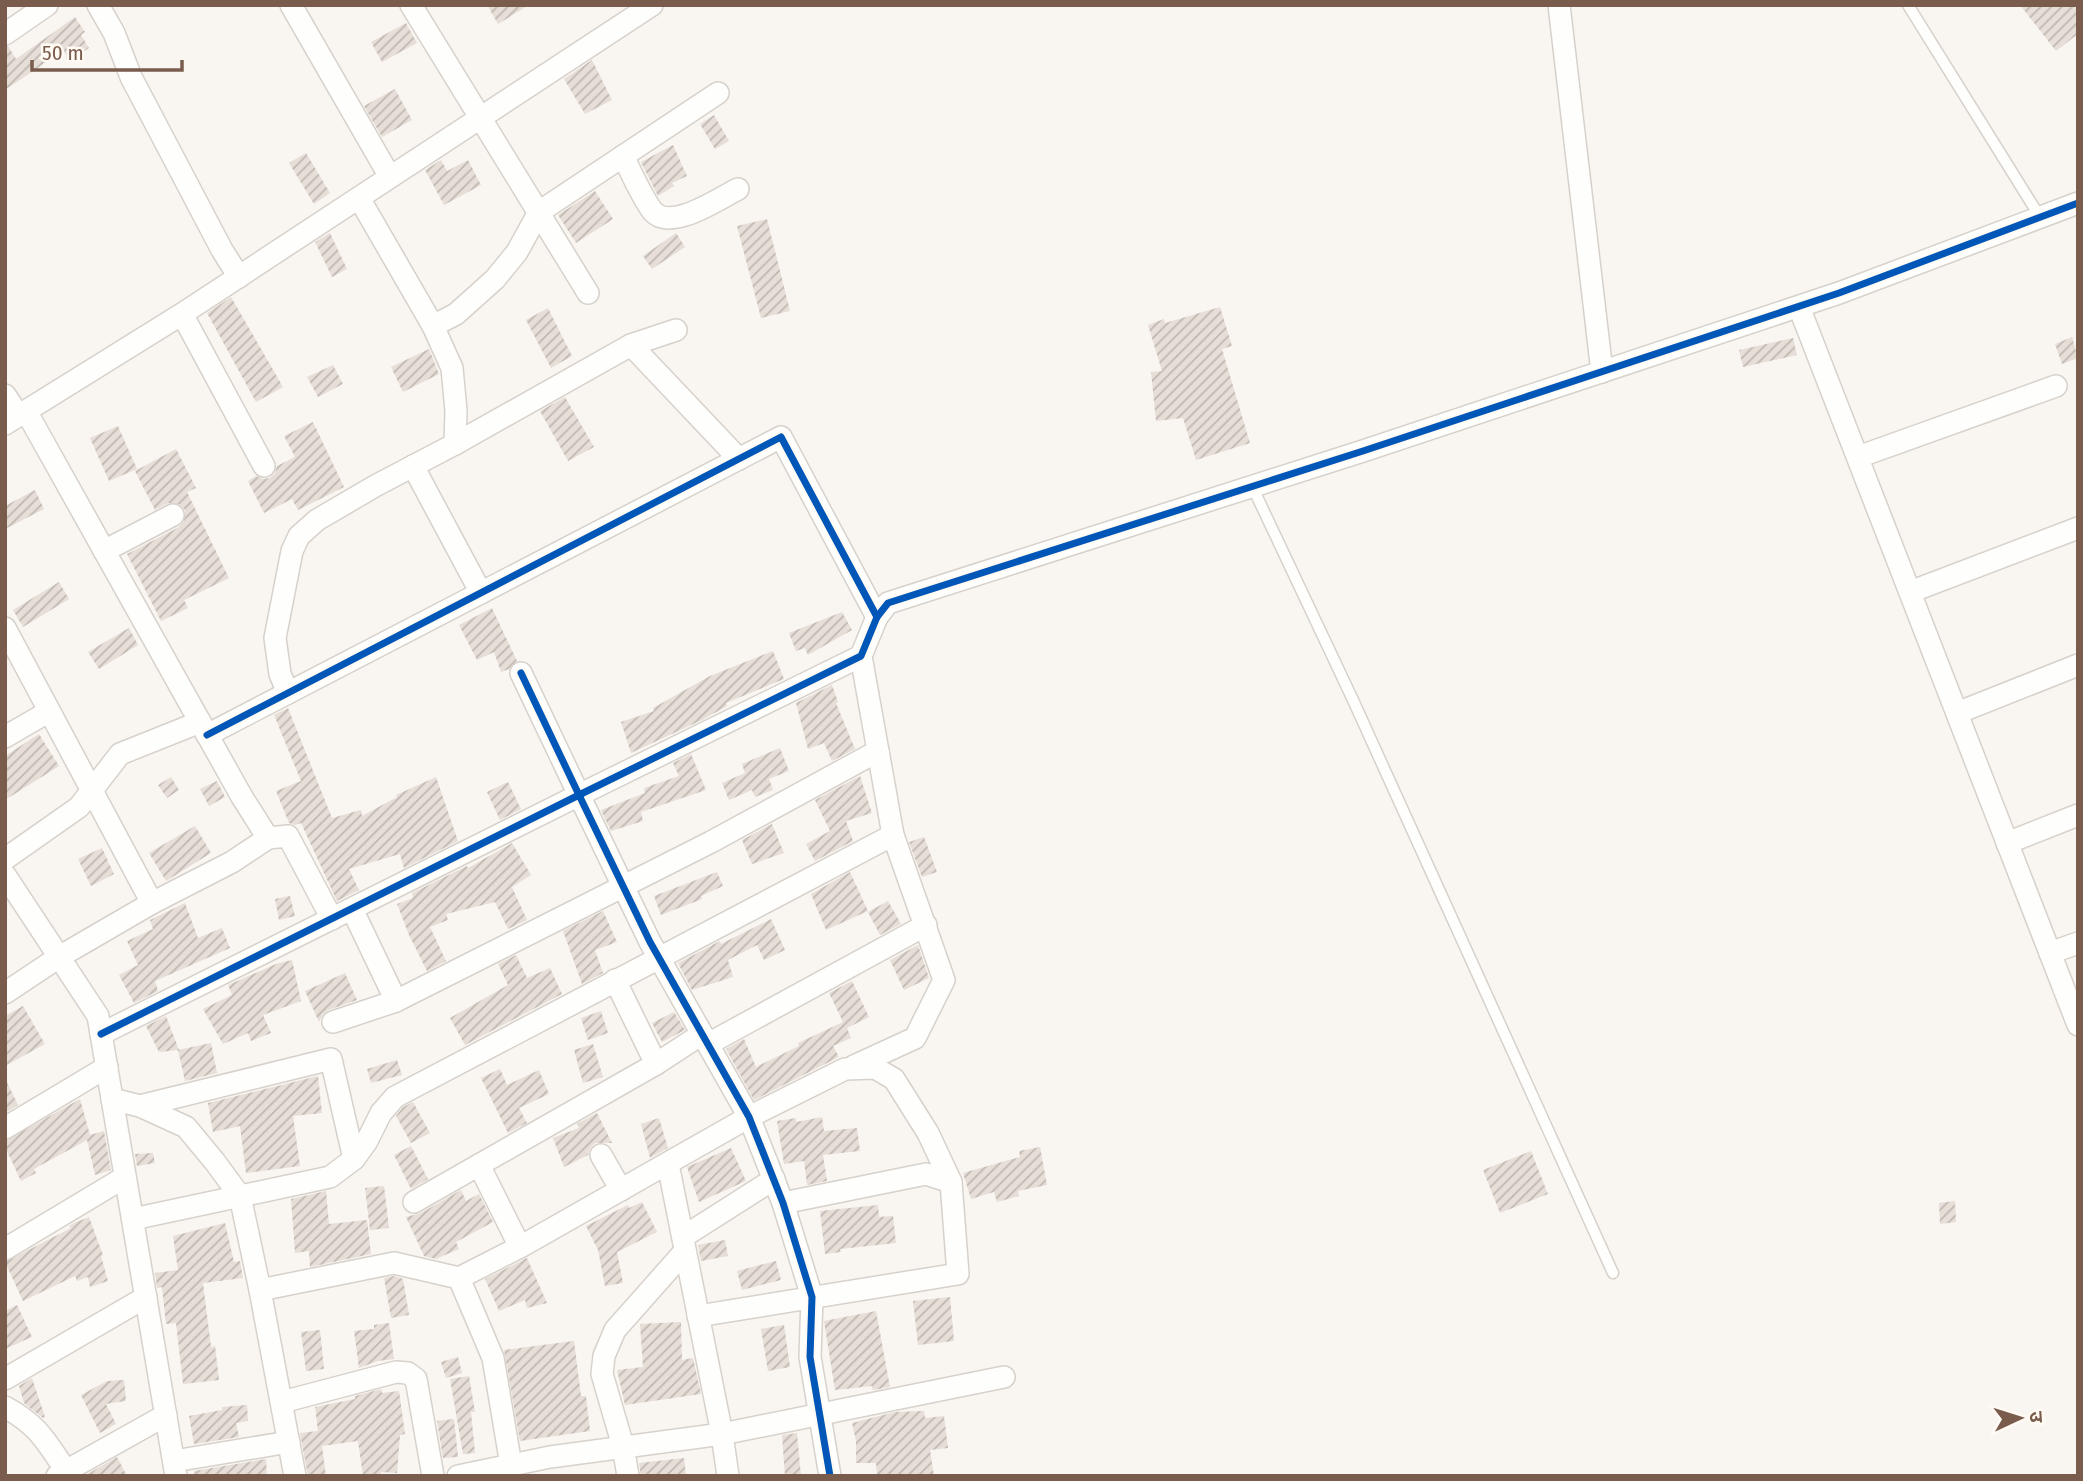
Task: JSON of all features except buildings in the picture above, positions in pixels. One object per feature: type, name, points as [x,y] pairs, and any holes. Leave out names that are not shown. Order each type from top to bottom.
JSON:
[{"type":"street","points":[[5,34],[47,5]]},
{"type":"street","points":[[98,5],[114,33],[131,77],[222,250],[239,276]]},
{"type":"street","points":[[291,5],[390,177]]},
{"type":"street","points":[[17,417],[182,314],[652,5]]},
{"type":"street","points":[[1559,5],[1602,372]]},
{"type":"street","points":[[413,6],[588,293]]},
{"type":"street","points":[[433,326],[456,314],[495,279],[517,252],[539,212],[719,93]]},
{"type":"street","points":[[623,156],[652,212],[665,220],[691,212],[738,189]]},
{"type":"street","points":[[359,198],[433,326],[452,368],[456,411],[455,444]]},
{"type":"street","points":[[260,1290],[394,1263],[460,1278],[520,1247],[749,1117],[915,1038],[944,980],[893,835],[861,656],[877,617],[888,603],[1799,307],[2078,202]]},
{"type":"street","points":[[1799,307],[2078,1025]]},
{"type":"street","points":[[182,314],[264,466]]},
{"type":"street","points":[[288,693],[280,674],[275,638],[292,551],[299,536],[317,520],[631,345],[676,330]]},
{"type":"street","points":[[631,345],[739,458]]},
{"type":"street","points":[[1858,457],[2056,386]]},
{"type":"street","points":[[5,396],[104,551],[268,838]]},
{"type":"street","points":[[289,1442],[175,1469],[98,1016],[6,872],[79,807],[120,754],[204,728],[288,693],[781,437],[877,617]]},
{"type":"street","points":[[413,466],[481,593]]},
{"type":"street","points":[[104,551],[173,515]]},
{"type":"street","points":[[1910,592],[2078,528]]},
{"type":"street","points":[[5,628],[152,903]]},
{"type":"street","points":[[101,1034],[861,656]]},
{"type":"street","points":[[1957,713],[2078,666]]},
{"type":"street","points":[[521,673],[658,957],[749,1117],[774,1179],[812,1297],[810,1357],[830,1476]]},
{"type":"street","points":[[5,737],[48,712]]},
{"type":"street","points":[[333,1022],[396,1001],[711,842],[878,751]]},
{"type":"street","points":[[2007,843],[2078,815]]},
{"type":"street","points":[[132,1219],[330,1177],[354,1159],[381,1113],[395,1097],[893,835]]},
{"type":"street","points":[[5,993],[59,957],[152,903],[232,862],[268,838],[288,836],[332,919]]},
{"type":"street","points":[[352,909],[396,1001]]},
{"type":"street","points":[[414,1202],[656,1064],[926,925]]},
{"type":"street","points":[[2050,953],[2078,943]]},
{"type":"street","points":[[615,980],[656,1064]]},
{"type":"street","points":[[140,1106],[331,1059],[354,1159]]},
{"type":"street","points":[[5,1128],[107,1067]]},
{"type":"street","points":[[698,1316],[958,1275],[951,1182],[928,1133],[894,1079],[875,1068],[845,1069]]},
{"type":"street","points":[[112,1099],[140,1106],[186,1127],[240,1196],[295,1476]]},
{"type":"street","points":[[601,1155],[621,1190]]},
{"type":"street","points":[[668,1164],[729,1476]]},
{"type":"street","points":[[479,1165],[520,1247]]},
{"type":"street","points":[[783,1203],[926,1174],[951,1182]]},
{"type":"street","points":[[5,1249],[125,1177]]},
{"type":"street","points":[[628,1476],[623,1446],[601,1374],[604,1356],[615,1330],[684,1244],[774,1179]]},
{"type":"street","points":[[460,1278],[494,1358],[511,1465]]},
{"type":"street","points":[[5,1379],[146,1297]]},
{"type":"street","points":[[282,1402],[396,1372],[408,1373],[416,1379],[433,1476]]},
{"type":"street","points":[[458,1476],[623,1446],[722,1434],[1004,1377]]},
{"type":"street","points":[[5,1407],[28,1420],[42,1436],[62,1473],[166,1415]]},
{"type":"lane","points":[[1908,5],[2040,217]]},
{"type":"lane","points":[[1252,486],[1353,700],[1613,1273]]},
{"type":"cycle path","points":[[877,617],[888,603],[1363,451],[1839,293],[2078,203]]},
{"type":"cycle path","points":[[207,735],[781,437],[877,617],[861,656],[579,795],[521,673]]},
{"type":"cycle path","points":[[101,1034],[579,795],[650,942],[749,1117],[783,1203],[812,1297],[810,1357],[830,1476]]}]
